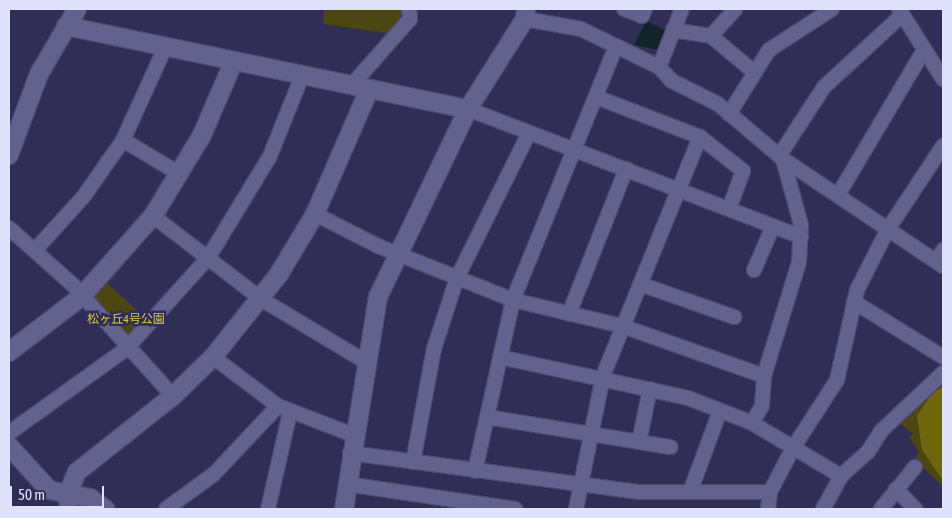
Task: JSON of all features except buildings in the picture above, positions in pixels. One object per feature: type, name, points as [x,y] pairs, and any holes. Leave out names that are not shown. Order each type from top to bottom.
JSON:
[{"type":"street","points":[[9,155],[28,97],[77,9]]},
{"type":"street","points":[[351,86],[410,19],[409,9]]},
{"type":"street","points":[[624,9],[642,16],[645,9]]},
{"type":"street","points":[[659,67],[682,9]]},
{"type":"street","points":[[711,36],[734,9]]},
{"type":"street","points":[[729,114],[769,50],[832,9]]},
{"type":"street","points":[[752,423],[762,406],[764,376],[798,262],[801,236],[781,158],[824,87],[901,12],[943,79]]},
{"type":"street","points":[[344,509],[350,453],[378,297],[396,254],[468,109],[526,14],[580,29],[659,67],[672,82],[729,114],[781,158],[888,230],[941,259]]},
{"type":"street","points":[[66,26],[233,63],[468,109],[801,236]]},
{"type":"street","points":[[674,30],[711,36],[754,72]]},
{"type":"street","points":[[475,471],[513,300],[616,46]]},
{"type":"street","points":[[36,249],[84,196],[123,140],[165,48]]},
{"type":"street","points":[[838,195],[924,50]]},
{"type":"street","points":[[9,352],[81,297],[153,216],[180,174],[233,63]]},
{"type":"street","points":[[9,433],[126,349],[208,258],[270,156],[302,76]]},
{"type":"street","points":[[68,501],[77,472],[173,396],[212,358],[261,299],[315,214],[370,90]]},
{"type":"street","points":[[596,97],[700,137],[743,171],[729,209]]},
{"type":"street","points":[[413,462],[434,349],[457,278],[529,133]]},
{"type":"street","points":[[576,509],[603,376],[700,137]]},
{"type":"street","points":[[123,140],[180,174]]},
{"type":"street","points":[[768,509],[770,492],[793,448],[837,380],[854,302],[888,230],[943,146]]},
{"type":"street","points":[[569,314],[626,169]]},
{"type":"street","points":[[315,214],[396,254],[513,300],[622,326],[764,376]]},
{"type":"street","points":[[153,216],[261,299],[366,362]]},
{"type":"street","points":[[754,270],[773,226]]},
{"type":"street","points":[[9,228],[36,249],[126,349],[173,396]]},
{"type":"street","points":[[640,284],[734,317]]},
{"type":"street","points":[[854,302],[943,357]]},
{"type":"street","points":[[500,357],[603,376],[720,411],[752,423],[841,476]]},
{"type":"street","points":[[212,358],[284,409],[353,435]]},
{"type":"street","points":[[823,509],[841,476],[943,373]]},
{"type":"street","points":[[639,442],[650,389]]},
{"type":"street","points":[[166,509],[214,474],[284,409]]},
{"type":"street","points":[[268,509],[284,409]]},
{"type":"street","points":[[690,492],[720,411]]},
{"type":"street","points":[[487,417],[671,447]]},
{"type":"street","points":[[9,446],[44,486],[68,501],[90,498],[105,509]]},
{"type":"street","points":[[350,453],[580,485],[690,492],[770,492]]},
{"type":"street","points":[[881,509],[915,467]]},
{"type":"street","points":[[346,484],[515,509]]},
{"type":"street","points":[[896,489],[914,509]]},
{"type":"green space","points":[[324,9],[403,9],[394,34],[323,24]]},
{"type":"green space","name":"松ヶ丘4号公園","points":[[107,283],[148,320],[130,339],[91,299]]},
{"type":"green space","points":[[943,382],[943,487],[925,469],[917,470],[913,462],[919,452],[909,437],[913,433],[899,423]]},
{"type":"shaded area","points":[[646,21],[667,31],[659,50],[634,45]]},
{"type":"shaded area","points":[[943,387],[942,479],[922,450],[917,416],[932,393]]}]
